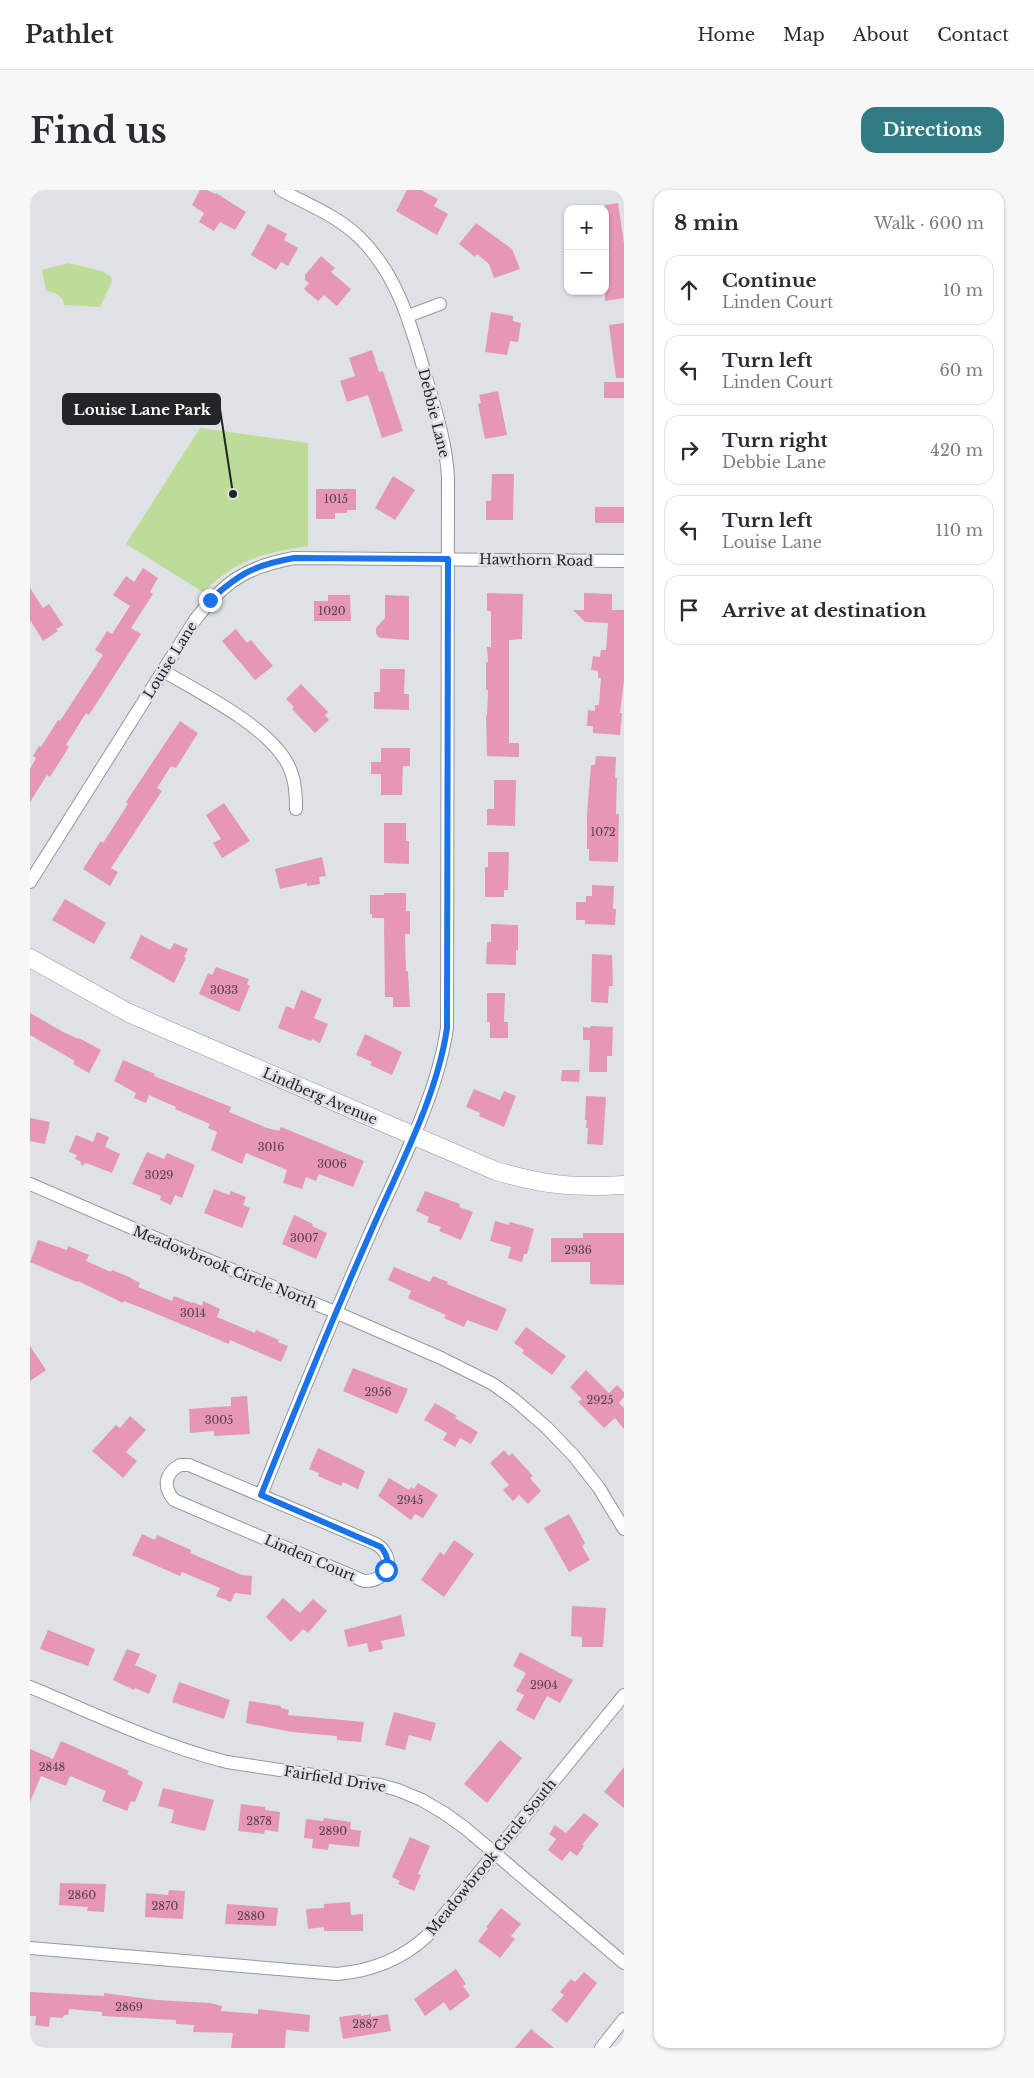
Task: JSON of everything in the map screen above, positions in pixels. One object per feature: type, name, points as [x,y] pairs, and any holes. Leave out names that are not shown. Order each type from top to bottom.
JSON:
[{"type":"street","name":"Debbie Lane","points":[[261,1495],[335,1312],[413,1136],[438,1074],[447,1028],[448,477],[446,453],[408,316],[391,277],[359,237],[339,220],[281,190]]},
{"type":"street","points":[[408,316],[440,304]]},
{"type":"street","name":"Louise Lane","points":[[30,882],[195,620],[210,600],[229,583],[250,569],[294,558],[448,559]]},
{"type":"street","name":"Hawthorn Road","points":[[448,559],[624,561]]},
{"type":"street","points":[[163,671],[234,713],[279,751],[293,779],[296,809]]},
{"type":"street","name":"Lindberg Avenue","points":[[30,958],[64,978],[154,1024],[496,1171],[531,1181],[586,1187],[624,1185]]},
{"type":"street","name":"Meadowbrook Circle North","points":[[30,1184],[442,1358],[493,1384],[546,1427],[574,1456],[599,1488],[623,1524]]},
{"type":"street","name":"Linden Court","points":[[180,1465],[188,1465],[261,1495],[381,1547],[386,1554],[388,1563],[386,1570],[381,1577],[372,1581],[364,1581],[174,1500],[168,1493],[166,1484],[172,1469],[180,1465]]},
{"type":"street","name":"Fairfield Drive","points":[[30,1686],[168,1745],[204,1756],[228,1762],[380,1786],[398,1790],[422,1800],[444,1813],[494,1853],[624,1963]]},
{"type":"street","name":"Meadowbrook Circle South","points":[[30,1948],[337,1974],[359,1972],[380,1966],[393,1960],[427,1936],[624,1696]]},
{"type":"street","points":[[601,2048],[624,2019]]},
{"type":"green space","points":[[68,263],[102,271],[111,277],[112,282],[100,307],[64,305],[58,295],[46,291],[42,270]]},
{"type":"green space","points":[[200,428],[308,443],[308,546],[251,559],[228,572],[203,592],[126,544]]},
{"type":"building","points":[[200,190],[216,193],[246,212],[235,230],[220,222],[214,231],[199,222],[204,213],[192,205]]},
{"type":"building","points":[[407,190],[421,190],[438,199],[434,206],[448,214],[437,235],[396,211]]},
{"type":"building","points":[[618,203],[624,243],[624,298],[605,301],[605,295],[609,295],[609,205],[605,205]]},
{"type":"building","points":[[476,223],[512,249],[520,269],[494,278],[489,264],[477,254],[475,257],[459,244]]},
{"type":"building","points":[[268,224],[287,234],[284,240],[298,248],[288,266],[281,262],[276,270],[251,255]]},
{"type":"building","points":[[321,256],[335,268],[331,272],[351,289],[337,306],[324,295],[318,301],[304,289],[309,283],[305,280],[305,275]]},
{"type":"building","points":[[491,312],[513,316],[513,321],[521,323],[518,342],[510,341],[507,355],[485,352]]},
{"type":"building","points":[[624,323],[624,378],[616,378],[609,325]]},
{"type":"building","points":[[372,350],[379,372],[383,371],[403,431],[382,438],[368,395],[347,402],[340,381],[355,376],[349,358]]},
{"type":"building","points":[[604,382],[624,382],[624,398],[604,398]]},
{"type":"building","points":[[498,391],[507,435],[485,439],[478,404],[481,403],[479,395]]},
{"type":"building","points":[[492,474],[514,474],[513,520],[486,520],[486,501],[491,501]]},
{"type":"building","points":[[393,476],[415,490],[395,520],[375,508]]},
{"type":"building","points":[[316,489],[356,489],[356,510],[347,510],[347,513],[335,513],[335,519],[316,519]]},
{"type":"building","points":[[595,507],[624,507],[624,523],[595,523]]},
{"type":"building","points":[[143,568],[158,578],[150,592],[153,594],[131,628],[141,634],[89,715],[86,713],[66,745],[69,747],[50,777],[47,775],[30,802],[30,769],[36,758],[33,756],[58,720],[60,721],[103,655],[95,650],[107,631],[112,634],[130,606],[113,595],[126,576],[134,582]]},
{"type":"building","points":[[30,588],[43,608],[49,604],[63,625],[56,629],[58,631],[43,641],[30,620]]},
{"type":"building","points":[[487,593],[523,594],[522,639],[509,640],[509,743],[519,743],[519,757],[487,756],[486,715],[488,690],[486,690],[486,662],[488,662],[487,647],[491,647],[491,611],[487,611]]},
{"type":"building","points":[[584,593],[612,594],[612,610],[624,610],[624,680],[620,713],[622,713],[620,735],[593,733],[593,726],[587,726],[588,710],[595,711],[595,705],[599,705],[601,678],[598,678],[598,671],[591,670],[593,656],[600,657],[601,650],[606,650],[608,623],[585,622],[573,610],[584,610]]},
{"type":"building","points":[[328,595],[350,595],[351,621],[314,621],[314,601],[328,601]]},
{"type":"building","points":[[385,595],[409,596],[409,640],[380,638],[376,634],[376,628],[385,618]]},
{"type":"building","points":[[236,629],[247,643],[251,640],[273,666],[255,680],[222,641]]},
{"type":"building","points":[[380,669],[405,669],[404,694],[409,694],[409,710],[374,709],[374,692],[380,692]]},
{"type":"building","points":[[301,684],[328,712],[325,715],[329,720],[315,733],[292,709],[294,707],[286,699]]},
{"type":"building","points":[[180,721],[198,733],[176,768],[171,766],[157,788],[162,791],[111,868],[118,872],[110,886],[83,869],[101,841],[103,843],[128,804],[126,802]]},
{"type":"building","points":[[381,748],[410,748],[410,766],[403,766],[402,795],[381,795],[381,774],[371,774],[371,762],[381,762]]},
{"type":"building","points":[[596,756],[616,757],[616,814],[619,814],[618,862],[589,861],[587,814],[591,765],[595,765]]},
{"type":"building","points":[[494,780],[516,780],[515,826],[487,825],[487,809],[494,809]]},
{"type":"building","points":[[224,803],[250,841],[222,858],[213,843],[221,839],[206,815]]},
{"type":"building","points":[[384,823],[406,823],[406,841],[409,841],[409,864],[384,863]]},
{"type":"building","points":[[488,852],[509,852],[508,890],[504,890],[504,897],[485,897],[485,867],[488,867]]},
{"type":"building","points":[[322,857],[326,876],[319,877],[320,884],[307,886],[307,883],[280,889],[275,869]]},
{"type":"building","points":[[592,885],[614,886],[613,909],[616,909],[615,925],[585,924],[585,920],[576,920],[576,902],[586,902],[586,896],[592,896]]},
{"type":"building","points":[[384,893],[406,893],[406,911],[410,911],[410,934],[405,934],[406,971],[408,971],[410,1007],[393,1007],[393,997],[385,997],[384,918],[372,918],[372,914],[370,914],[370,895],[384,895]]},
{"type":"building","points":[[65,899],[106,923],[94,944],[52,920]]},
{"type":"building","points":[[491,924],[518,925],[516,965],[486,964],[487,942],[491,942]]},
{"type":"building","points":[[141,935],[170,950],[174,943],[188,949],[184,957],[186,958],[174,983],[130,958]]},
{"type":"building","points":[[592,954],[612,955],[613,986],[609,986],[608,1003],[591,1002]]},
{"type":"building","points":[[216,967],[249,979],[247,984],[250,986],[239,1012],[199,994],[208,973],[212,975]]},
{"type":"building","points":[[301,990],[322,999],[314,1018],[328,1024],[320,1043],[278,1028],[286,1006],[294,1009]]},
{"type":"building","points":[[487,993],[505,993],[504,1022],[508,1022],[508,1038],[490,1038],[490,1022],[487,1022]]},
{"type":"building","points":[[30,1013],[65,1033],[101,1050],[89,1073],[73,1064],[75,1061],[30,1035]]},
{"type":"building","points":[[591,1026],[613,1027],[612,1056],[607,1056],[607,1072],[589,1072],[590,1040],[583,1040],[583,1027],[590,1028]]},
{"type":"building","points":[[365,1034],[402,1052],[392,1075],[370,1065],[372,1062],[356,1055]]},
{"type":"building","points":[[123,1060],[155,1074],[154,1076],[231,1107],[229,1112],[267,1128],[279,1131],[281,1127],[364,1161],[353,1187],[319,1174],[316,1181],[306,1177],[302,1189],[283,1183],[287,1170],[246,1153],[242,1164],[211,1150],[217,1132],[208,1128],[210,1124],[149,1095],[146,1103],[134,1098],[136,1093],[114,1081]]},
{"type":"building","points":[[562,1070],[580,1070],[579,1082],[561,1081]]},
{"type":"building","points":[[474,1089],[500,1100],[504,1091],[516,1096],[504,1127],[479,1116],[480,1113],[466,1107]]},
{"type":"building","points":[[586,1096],[606,1097],[603,1145],[587,1144]]},
{"type":"building","points":[[30,1118],[50,1122],[45,1144],[30,1141]]},
{"type":"building","points":[[97,1132],[109,1137],[105,1147],[120,1154],[112,1173],[86,1163],[82,1166],[80,1161],[75,1159],[77,1155],[69,1152],[76,1135],[93,1142]]},
{"type":"building","points":[[147,1152],[164,1159],[167,1153],[195,1165],[182,1198],[175,1195],[171,1205],[160,1200],[161,1196],[132,1184]]},
{"type":"building","points":[[214,1189],[229,1195],[231,1191],[246,1197],[243,1205],[250,1208],[242,1228],[204,1213]]},
{"type":"building","points":[[425,1191],[460,1204],[459,1207],[473,1212],[461,1240],[439,1231],[441,1227],[427,1222],[429,1217],[416,1211]]},
{"type":"building","points":[[294,1215],[327,1233],[316,1259],[282,1244]]},
{"type":"building","points":[[495,1221],[509,1225],[510,1222],[534,1229],[527,1254],[524,1254],[522,1262],[508,1258],[511,1247],[490,1241]]},
{"type":"building","points":[[583,1233],[624,1233],[624,1285],[590,1284],[590,1262],[551,1262],[551,1238],[583,1238]]},
{"type":"building","points":[[38,1240],[67,1250],[68,1246],[89,1255],[86,1261],[111,1272],[112,1270],[129,1277],[140,1283],[138,1287],[172,1301],[174,1296],[202,1306],[203,1301],[220,1309],[217,1317],[255,1333],[256,1330],[288,1346],[281,1362],[230,1340],[229,1344],[124,1301],[123,1303],[78,1281],[30,1262]]},
{"type":"building","points":[[394,1267],[430,1282],[433,1276],[448,1282],[447,1284],[507,1309],[497,1331],[467,1320],[464,1327],[444,1318],[446,1315],[408,1298],[411,1291],[388,1280]]},
{"type":"building","points":[[526,1327],[566,1356],[552,1375],[522,1353],[524,1350],[514,1343]]},
{"type":"building","points":[[30,1346],[46,1370],[30,1381]]},
{"type":"building","points":[[353,1368],[408,1389],[397,1414],[343,1391]]},
{"type":"building","points":[[586,1370],[609,1393],[617,1385],[624,1392],[624,1397],[619,1403],[624,1408],[624,1429],[615,1418],[604,1428],[578,1402],[582,1399],[570,1387]]},
{"type":"building","points":[[247,1396],[250,1434],[214,1436],[214,1431],[190,1433],[189,1409],[231,1406],[231,1397]]},
{"type":"building","points":[[435,1403],[457,1416],[455,1418],[478,1432],[471,1444],[460,1438],[455,1447],[443,1440],[447,1433],[424,1420]]},
{"type":"building","points":[[130,1416],[146,1430],[126,1452],[137,1461],[123,1478],[92,1451],[116,1425],[120,1428]]},
{"type":"building","points":[[318,1448],[365,1471],[358,1489],[343,1482],[341,1486],[318,1476],[319,1473],[309,1469]]},
{"type":"building","points":[[504,1450],[509,1456],[512,1453],[533,1476],[530,1478],[541,1491],[528,1504],[519,1495],[513,1501],[503,1490],[509,1485],[490,1463]]},
{"type":"building","points":[[389,1478],[409,1490],[411,1487],[414,1489],[418,1483],[438,1495],[423,1518],[415,1514],[411,1520],[378,1496]]},
{"type":"building","points":[[569,1514],[585,1543],[582,1546],[590,1560],[569,1572],[544,1528]]},
{"type":"building","points":[[142,1534],[155,1540],[157,1535],[191,1550],[190,1553],[242,1575],[252,1576],[251,1595],[235,1593],[231,1602],[216,1596],[220,1588],[182,1572],[180,1576],[132,1555]]},
{"type":"building","points":[[454,1540],[474,1554],[444,1597],[421,1580],[440,1552],[444,1555]]},
{"type":"building","points":[[283,1598],[300,1613],[313,1599],[327,1611],[308,1633],[303,1629],[291,1642],[266,1617]]},
{"type":"building","points":[[572,1606],[606,1608],[603,1647],[582,1647],[582,1637],[571,1636]]},
{"type":"building","points":[[401,1615],[405,1636],[381,1641],[383,1649],[369,1652],[367,1643],[348,1647],[344,1630]]},
{"type":"building","points":[[48,1630],[95,1649],[88,1666],[40,1649]]},
{"type":"building","points":[[127,1649],[140,1654],[135,1665],[157,1675],[149,1694],[135,1688],[134,1690],[113,1680]]},
{"type":"building","points":[[520,1652],[573,1680],[560,1703],[547,1696],[534,1720],[516,1710],[524,1695],[516,1691],[526,1673],[513,1666]]},
{"type":"building","points":[[179,1682],[230,1700],[224,1719],[172,1702]]},
{"type":"building","points":[[249,1701],[281,1706],[281,1708],[289,1710],[288,1715],[364,1722],[361,1742],[337,1740],[337,1736],[292,1732],[246,1723]]},
{"type":"building","points":[[394,1712],[436,1723],[431,1741],[409,1735],[405,1750],[385,1745]]},
{"type":"building","points":[[500,1740],[522,1758],[487,1803],[464,1784]]},
{"type":"building","points":[[61,1741],[129,1771],[127,1774],[143,1782],[135,1802],[131,1801],[127,1811],[102,1801],[106,1791],[70,1776],[66,1786],[41,1776],[30,1802],[30,1749],[53,1759]]},
{"type":"building","points":[[624,1767],[624,1808],[604,1792]]},
{"type":"building","points":[[163,1788],[214,1800],[205,1831],[171,1823],[174,1810],[158,1806]]},
{"type":"building","points":[[241,1804],[265,1807],[265,1810],[280,1812],[278,1832],[265,1830],[264,1834],[238,1831]]},
{"type":"building","points":[[584,1813],[599,1824],[582,1845],[584,1846],[577,1856],[570,1851],[562,1861],[548,1850],[556,1839],[549,1834],[555,1825],[566,1833]]},
{"type":"building","points":[[324,1818],[351,1822],[350,1829],[361,1831],[359,1847],[329,1844],[328,1850],[312,1848],[313,1839],[304,1838],[306,1819],[323,1821]]},
{"type":"building","points":[[410,1837],[430,1846],[418,1874],[421,1875],[414,1891],[398,1884],[400,1881],[392,1877]]},
{"type":"building","points":[[60,1883],[106,1884],[104,1912],[87,1911],[88,1907],[59,1905]]},
{"type":"building","points":[[169,1890],[185,1891],[183,1919],[145,1917],[146,1893],[168,1895]]},
{"type":"building","points":[[350,1902],[351,1915],[363,1914],[363,1931],[324,1931],[324,1927],[308,1929],[306,1909],[324,1908],[324,1904]]},
{"type":"building","points":[[227,1904],[278,1908],[276,1926],[225,1924]]},
{"type":"building","points":[[501,1908],[521,1924],[511,1936],[515,1939],[500,1958],[478,1941]]},
{"type":"building","points":[[456,1969],[466,1984],[463,1986],[470,1996],[450,2011],[444,2002],[425,2016],[414,1999]]},
{"type":"building","points":[[584,1972],[597,1983],[567,2023],[551,2010],[564,1995],[560,1992],[571,1979],[575,1982]]},
{"type":"building","points":[[30,1992],[104,1996],[104,1993],[156,2000],[210,2003],[222,2006],[221,2011],[258,2014],[258,2009],[310,2015],[309,2032],[286,2030],[285,2048],[231,2048],[233,2033],[193,2032],[194,2025],[176,2024],[176,2020],[102,2016],[102,2012],[69,2009],[68,2015],[64,2015],[63,2018],[50,2017],[49,2027],[35,2025],[36,2016],[30,2016]]},
{"type":"building","points":[[361,2014],[361,2016],[371,2014],[371,2017],[388,2014],[391,2031],[343,2039],[339,2017]]},
{"type":"building","points":[[531,2029],[554,2048],[515,2048]]},
{"type":"place","name":"Louise Lane Park","points":[[233,494]]},
{"type":"route","points":[[210,600],[229,583],[250,569],[294,558],[448,559],[447,1028],[444,1051],[438,1074],[413,1136],[335,1312],[261,1495],[381,1547],[386,1554],[388,1563],[386,1570]]}]
